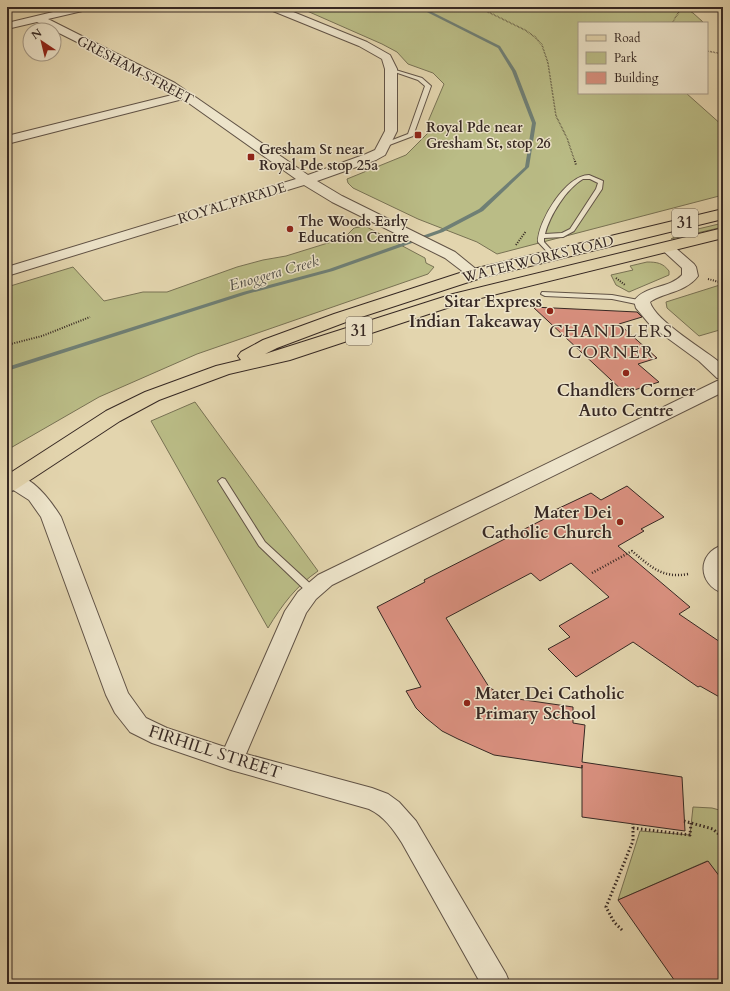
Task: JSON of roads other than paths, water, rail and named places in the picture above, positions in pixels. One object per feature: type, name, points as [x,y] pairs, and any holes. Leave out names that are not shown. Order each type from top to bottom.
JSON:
[{"type":"main road","name":"WATERWORKS ROAD","points":[[223,370],[270,344],[405,296],[475,274],[723,214]]},
{"type":"main road","points":[[647,232],[666,247]]},
{"type":"main road","name":"WATERWORKS ROAD","points":[[10,483],[92,428],[133,405],[165,391],[223,370],[283,356],[459,298],[495,288],[723,233]]},
{"type":"main road","points":[[475,274],[495,288]]},
{"type":"street","points":[[7,26],[87,7]]},
{"type":"street","points":[[272,7],[363,44],[386,57],[391,70]]},
{"type":"street","name":"GRESHAM STREET","points":[[39,19],[170,85],[306,180],[337,199],[454,258],[475,274]]},
{"type":"street","name":"ROYAL PARADE","points":[[7,272],[306,180],[371,157],[380,152],[391,131],[391,70]]},
{"type":"street","points":[[7,140],[185,95]]},
{"type":"street","points":[[231,760],[296,611],[312,591],[329,578],[722,384],[690,359],[683,344],[646,312],[642,303],[643,300],[650,295],[683,282],[690,276],[689,268],[666,247]]},
{"type":"street","name":"FIRHILL STREET","points":[[10,483],[36,495],[46,506],[112,683],[130,717],[138,725],[148,731],[231,760],[382,803],[399,817],[436,877],[496,984]]},
{"type":"street","points":[[723,552],[714,560],[712,567],[723,585]]},
{"type":"lane","points":[[384,145],[411,135],[428,86],[420,79],[391,70]]},
{"type":"lane","points":[[541,236],[563,235],[572,230],[599,189],[601,182],[589,176],[574,182],[548,218],[543,229],[541,236],[541,242],[543,246],[553,255]]},
{"type":"lane","points":[[545,294],[612,297],[642,303]]},
{"type":"lane","points":[[222,480],[262,544],[312,591]]},
{"type":"waterway","name":"Enoggera Creek","points":[[7,369],[245,293],[331,270],[441,231],[481,210],[527,167],[534,123],[514,71],[499,47],[419,7]]},
{"type":"place","name":"Royal Pde near Gresham St, stop 26","points":[[418,135]]},
{"type":"place","name":"Gresham St near Royal Pde stop 25a","points":[[251,157]]},
{"type":"place","name":"The Woods Early Education Centre","points":[[290,229]]},
{"type":"place","name":"Sitar Express Indian Takeaway","points":[[550,311]]},
{"type":"place","name":"Chandlers Corner Auto Centre","points":[[626,373]]},
{"type":"place","name":"Mater Dei Catholic Church","points":[[620,522]]},
{"type":"place","name":"Mater Dei Catholic Primary School","points":[[467,703]]},
{"type":"district","name":"CHANDLERS CORNER","points":[[611,341]]}]
